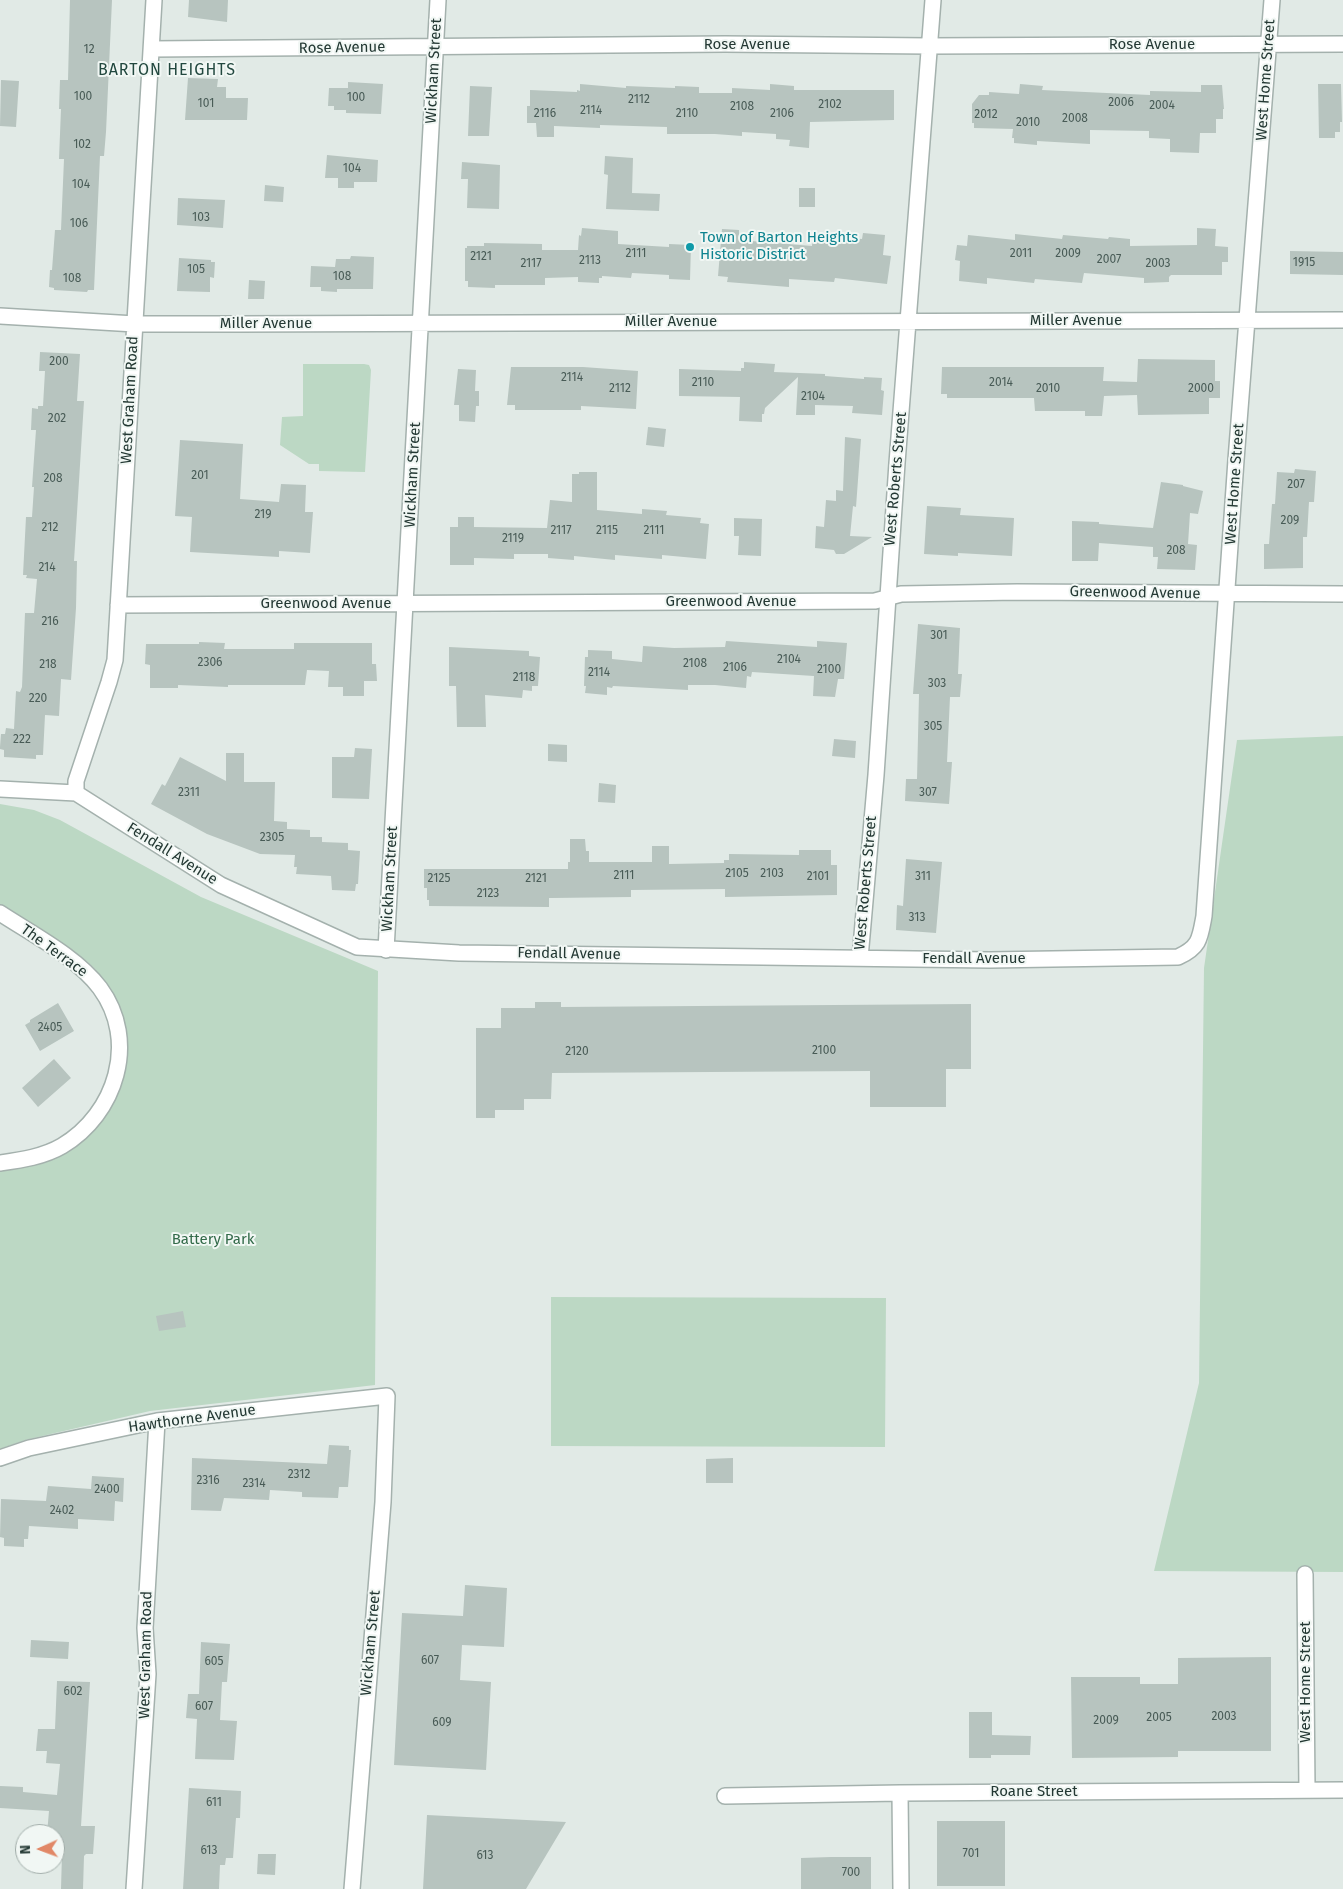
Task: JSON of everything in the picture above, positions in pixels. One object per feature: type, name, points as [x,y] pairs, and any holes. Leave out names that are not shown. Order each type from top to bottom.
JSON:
[{"type":"street","name":"West Graham Road","points":[[76,793],[76,781],[109,682],[114,660],[154,0]]},
{"type":"street","name":"Wickham Street","points":[[386,950],[438,0]]},
{"type":"street","name":"West Roberts Street","points":[[860,958],[876,775],[887,598],[933,0]]},
{"type":"street","name":"West Home Street","points":[[1178,957],[1191,951],[1200,939],[1204,916],[1272,0]]},
{"type":"street","name":"Rose Avenue","points":[[152,49],[725,44],[930,46],[1343,44]]},
{"type":"street","name":"Miller Avenue","points":[[0,316],[135,324],[1343,320]]},
{"type":"street","name":"Greenwood Avenue","points":[[118,605],[874,602],[901,594],[1017,592],[1227,595],[1343,594]]},
{"type":"street","name":"Fendall Avenue","points":[[0,789],[76,793],[221,884],[357,947],[386,950],[990,960],[1178,957]]},
{"type":"street","name":"The Terrace","points":[[0,913],[66,957],[89,975],[101,990],[115,1018],[119,1039],[119,1058],[115,1083],[106,1102],[82,1132],[62,1146],[41,1155],[0,1163]]},
{"type":"street","name":"Wickham Street","points":[[352,1889],[383,1502],[387,1396]]},
{"type":"street","name":"Hawthorne Avenue","points":[[0,1458],[29,1448],[157,1422],[387,1396]]},
{"type":"street","name":"West Graham Road","points":[[134,1889],[148,1674],[145,1628],[157,1422]]},
{"type":"street","name":"West Home Street","points":[[1305,1574],[1307,1790]]},
{"type":"street","name":"Roane Street","points":[[725,1796],[1343,1790]]},
{"type":"street","points":[[900,1793],[901,1889]]},
{"type":"green space","points":[[303,364],[369,365],[371,370],[365,472],[319,471],[319,464],[309,464],[280,445],[282,417],[303,416]]},
{"type":"green space","points":[[1343,736],[1343,1572],[1154,1571],[1199,1383],[1204,968],[1237,740]]},
{"type":"green space","name":"Battery Park","points":[[0,804],[34,810],[60,820],[201,897],[378,971],[375,1385],[150,1411],[25,1440],[0,1449],[0,1170],[60,1154],[89,1134],[104,1119],[117,1096],[123,1077],[126,1039],[123,1020],[116,1002],[107,985],[95,969],[77,954],[0,906]]},
{"type":"green space","points":[[551,1297],[886,1298],[885,1447],[551,1446]]},
{"type":"building","points":[[70,0],[112,0],[106,132],[104,156],[100,156],[94,290],[88,290],[87,292],[54,290],[54,288],[49,287],[55,230],[61,230],[64,159],[59,159],[60,80],[68,80]]},
{"type":"building","points":[[189,0],[228,0],[227,22],[188,17]]},
{"type":"building","points":[[188,78],[218,79],[217,87],[226,87],[226,98],[248,98],[247,120],[185,120]]},
{"type":"building","points":[[1,80],[19,81],[16,127],[0,126]]},
{"type":"building","points":[[348,82],[383,84],[381,114],[346,113],[346,110],[334,110],[334,106],[328,106],[329,88],[348,88]]},
{"type":"building","points":[[580,84],[626,88],[626,86],[699,87],[699,93],[732,93],[732,88],[770,90],[770,84],[794,86],[794,90],[894,90],[894,120],[810,122],[809,148],[789,146],[790,140],[776,139],[776,134],[742,132],[742,136],[667,134],[667,127],[600,125],[600,128],[554,126],[554,137],[537,137],[536,123],[527,123],[527,106],[530,106],[530,90],[577,92],[577,90],[580,91]]},
{"type":"building","points":[[1020,84],[1043,86],[1042,90],[1150,95],[1150,91],[1201,92],[1201,85],[1222,85],[1223,119],[1216,119],[1216,133],[1200,133],[1199,153],[1170,152],[1170,139],[1149,138],[1149,131],[1090,130],[1090,144],[1037,141],[1037,145],[1014,143],[1014,138],[1012,138],[1013,129],[974,128],[974,123],[972,123],[972,104],[979,95],[989,95],[989,92],[1019,94]]},
{"type":"building","points":[[1318,84],[1341,84],[1342,122],[1340,122],[1340,132],[1335,132],[1335,138],[1319,138]]},
{"type":"building","points":[[470,86],[492,87],[489,136],[468,136]]},
{"type":"building","points":[[327,155],[378,160],[377,182],[354,182],[354,188],[338,188],[338,178],[325,178]]},
{"type":"building","points":[[605,156],[633,158],[632,193],[660,194],[659,211],[606,209],[608,175],[604,174]]},
{"type":"building","points":[[462,162],[500,165],[499,209],[467,208],[468,179],[461,179]]},
{"type":"building","points":[[265,185],[284,187],[283,202],[264,201]]},
{"type":"building","points":[[799,188],[815,188],[815,207],[799,207]]},
{"type":"building","points":[[178,198],[225,200],[223,228],[177,225]]},
{"type":"building","points":[[582,228],[618,231],[618,244],[669,247],[669,244],[691,245],[690,280],[669,279],[669,275],[632,273],[631,278],[602,276],[602,278],[599,278],[599,283],[578,282],[578,277],[545,278],[545,285],[495,285],[495,288],[468,287],[468,281],[465,281],[465,248],[467,246],[484,246],[484,243],[542,244],[542,250],[578,250],[579,235],[581,236]]},
{"type":"building","points":[[1197,228],[1216,229],[1215,246],[1228,247],[1228,262],[1222,262],[1222,275],[1171,275],[1169,282],[1144,283],[1144,278],[1084,273],[1082,283],[1035,279],[1034,283],[987,278],[987,284],[959,281],[960,261],[955,260],[957,245],[967,246],[968,235],[1015,240],[1015,234],[1062,239],[1063,235],[1108,239],[1109,237],[1130,239],[1130,246],[1197,245]]},
{"type":"building","points":[[722,229],[739,230],[739,240],[812,246],[813,235],[862,239],[863,233],[885,235],[883,255],[891,256],[887,284],[835,278],[834,282],[789,279],[789,287],[727,282],[728,277],[718,276]]},
{"type":"building","points":[[1290,251],[1343,252],[1343,275],[1290,274]]},
{"type":"building","points":[[351,256],[374,257],[373,289],[337,289],[337,292],[321,291],[321,287],[310,287],[311,266],[335,267],[336,259],[350,259]]},
{"type":"building","points":[[179,258],[211,260],[211,262],[215,262],[214,278],[210,277],[210,292],[177,291]]},
{"type":"building","points":[[249,280],[265,281],[264,299],[248,299]]},
{"type":"building","points":[[40,352],[80,354],[77,401],[84,401],[74,561],[77,561],[76,608],[71,680],[61,679],[59,716],[45,715],[43,755],[36,755],[36,759],[4,757],[4,750],[0,749],[0,747],[1,734],[5,734],[6,728],[14,729],[16,691],[20,692],[22,687],[25,613],[34,613],[37,579],[26,578],[27,575],[23,575],[26,517],[32,517],[34,487],[32,487],[36,430],[31,430],[32,408],[38,409],[38,406],[43,406],[45,371],[39,371]]},
{"type":"building","points":[[1138,359],[1215,360],[1215,381],[1220,381],[1220,398],[1209,398],[1209,414],[1138,415],[1137,395],[1104,396],[1102,416],[1085,416],[1085,411],[1035,411],[1034,398],[947,398],[947,394],[941,394],[942,367],[1104,367],[1103,381],[1137,382]]},
{"type":"building","points":[[744,362],[775,364],[774,372],[825,374],[825,376],[864,379],[864,377],[882,378],[881,390],[884,391],[882,415],[852,413],[853,406],[815,405],[815,415],[796,415],[798,377],[765,408],[764,414],[762,414],[762,422],[739,421],[740,397],[679,396],[679,369],[741,371],[741,368],[744,368]]},
{"type":"building","points":[[511,367],[583,367],[638,371],[636,409],[581,406],[581,410],[515,410],[515,405],[507,405]]},
{"type":"building","points":[[458,369],[476,370],[475,391],[479,391],[479,406],[476,406],[475,422],[459,421],[459,405],[454,405]]},
{"type":"building","points":[[648,427],[666,429],[664,447],[646,445]]},
{"type":"building","points":[[845,437],[861,439],[856,507],[853,506],[850,536],[872,537],[844,554],[836,554],[834,550],[815,548],[816,526],[824,527],[826,500],[836,501],[836,490],[843,491]]},
{"type":"building","points":[[180,440],[243,444],[240,499],[279,502],[281,484],[306,485],[305,512],[313,512],[310,553],[279,551],[279,557],[190,552],[192,517],[175,516]]},
{"type":"building","points":[[1295,469],[1316,471],[1314,502],[1309,502],[1307,537],[1303,537],[1303,568],[1264,569],[1264,544],[1269,544],[1272,504],[1275,504],[1277,472],[1294,473]]},
{"type":"building","points":[[579,472],[597,472],[597,510],[642,514],[642,509],[667,511],[666,515],[701,518],[700,523],[709,524],[706,559],[662,555],[662,559],[615,555],[615,560],[574,556],[574,560],[548,558],[548,554],[514,554],[514,559],[474,558],[474,565],[450,565],[450,527],[458,527],[458,517],[474,517],[474,527],[547,528],[550,500],[572,502],[572,474],[579,474]]},
{"type":"building","points":[[1161,482],[1183,485],[1203,491],[1198,514],[1190,513],[1188,544],[1197,545],[1195,570],[1157,569],[1158,557],[1153,557],[1153,547],[1099,543],[1098,561],[1072,561],[1072,521],[1153,528]]},
{"type":"building","points":[[927,506],[961,508],[960,515],[1014,518],[1012,556],[958,553],[958,556],[924,554]]},
{"type":"building","points":[[734,518],[762,519],[761,556],[738,555],[739,536],[734,536]]},
{"type":"building","points":[[918,624],[960,628],[958,674],[962,674],[960,697],[950,697],[947,762],[952,762],[949,804],[905,801],[906,779],[917,779],[919,694],[913,694]]},
{"type":"building","points":[[726,641],[817,647],[817,641],[847,643],[844,679],[838,679],[835,697],[813,696],[814,676],[752,672],[751,677],[747,676],[746,688],[688,685],[688,690],[613,686],[612,688],[607,687],[607,695],[585,693],[585,657],[588,657],[588,650],[612,651],[612,659],[642,662],[643,646],[674,648],[725,647]]},
{"type":"building","points":[[199,642],[225,643],[224,649],[294,649],[294,643],[372,643],[372,664],[376,664],[377,681],[364,681],[364,696],[343,696],[343,687],[328,687],[329,671],[307,670],[305,685],[228,685],[228,687],[178,685],[178,688],[150,688],[150,665],[145,664],[146,644],[199,644]]},
{"type":"building","points":[[449,647],[529,651],[529,656],[540,657],[538,686],[532,686],[532,691],[523,690],[522,698],[485,695],[486,727],[457,727],[456,686],[449,686]]},
{"type":"building","points":[[834,739],[856,741],[855,758],[832,756]]},
{"type":"building","points":[[548,744],[567,745],[567,762],[548,761]]},
{"type":"building","points":[[355,748],[372,749],[369,799],[332,798],[332,757],[354,757]]},
{"type":"building","points":[[226,753],[244,753],[244,782],[275,782],[274,821],[287,822],[287,829],[310,830],[310,837],[322,837],[322,842],[348,843],[348,850],[360,851],[358,884],[356,884],[355,891],[332,890],[331,876],[296,874],[297,867],[294,867],[295,855],[260,854],[207,834],[151,804],[162,784],[165,786],[180,757],[226,781]]},
{"type":"building","points":[[599,783],[616,785],[615,803],[598,802]]},
{"type":"building","points":[[570,839],[585,839],[586,851],[589,851],[589,862],[652,862],[652,846],[669,846],[669,864],[724,863],[724,860],[729,860],[729,854],[799,855],[799,850],[831,850],[831,865],[837,865],[837,895],[725,897],[725,889],[631,890],[631,897],[549,898],[549,907],[429,906],[427,888],[424,888],[424,869],[568,869],[568,862],[570,862]]},
{"type":"building","points":[[906,859],[942,862],[936,933],[896,930],[897,905],[903,906]]},
{"type":"building","points":[[535,1002],[561,1002],[561,1007],[971,1004],[971,1069],[946,1069],[946,1107],[870,1107],[870,1071],[552,1073],[551,1099],[524,1099],[524,1110],[495,1110],[495,1118],[476,1118],[476,1028],[501,1028],[501,1008],[535,1008]]},
{"type":"building","points":[[58,1003],[74,1031],[40,1051],[25,1025]]},
{"type":"building","points":[[54,1059],[71,1078],[38,1107],[22,1088]]},
{"type":"building","points":[[183,1311],[186,1327],[159,1331],[156,1316]]},
{"type":"building","points":[[329,1445],[349,1446],[349,1450],[351,1450],[348,1487],[339,1487],[338,1498],[302,1497],[302,1492],[270,1490],[269,1500],[224,1498],[221,1511],[191,1510],[192,1458],[327,1464]]},
{"type":"building","points":[[733,1458],[733,1483],[706,1483],[706,1459]]},
{"type":"building","points":[[92,1476],[124,1478],[123,1502],[115,1501],[114,1521],[78,1519],[78,1529],[29,1526],[28,1539],[24,1539],[24,1547],[4,1546],[4,1538],[0,1537],[1,1499],[46,1501],[48,1486],[91,1489]]},
{"type":"building","points":[[465,1585],[507,1588],[504,1647],[462,1645],[460,1680],[491,1682],[486,1770],[394,1765],[402,1613],[463,1616]]},
{"type":"building","points":[[31,1640],[69,1642],[68,1659],[30,1657]]},
{"type":"building","points":[[201,1642],[230,1644],[227,1682],[222,1682],[220,1720],[237,1721],[234,1760],[195,1759],[197,1719],[186,1718],[188,1694],[199,1694]]},
{"type":"building","points":[[1271,1657],[1271,1751],[1178,1751],[1178,1757],[1072,1758],[1071,1677],[1140,1677],[1140,1684],[1178,1684],[1178,1658]]},
{"type":"building","points":[[57,1681],[90,1682],[81,1826],[95,1826],[93,1854],[86,1854],[84,1856],[83,1889],[61,1889],[61,1874],[65,1874],[65,1824],[48,1824],[49,1811],[0,1808],[0,1786],[23,1787],[23,1792],[57,1795],[60,1764],[46,1763],[47,1751],[36,1751],[38,1729],[55,1729]]},
{"type":"building","points":[[969,1712],[992,1712],[992,1735],[1031,1736],[1030,1755],[991,1755],[991,1758],[969,1758]]},
{"type":"building","points":[[189,1788],[241,1791],[240,1818],[236,1818],[233,1858],[226,1858],[225,1865],[220,1865],[219,1889],[183,1889]]},
{"type":"building","points":[[427,1815],[566,1822],[526,1889],[423,1889]]},
{"type":"building","points":[[937,1821],[1005,1821],[1005,1886],[937,1886]]},
{"type":"building","points":[[258,1854],[276,1854],[275,1875],[257,1874]]},
{"type":"building","points":[[871,1857],[871,1889],[801,1889],[801,1858]]},
{"type":"place","name":"Town of Barton Heights Historic District","points":[[690,247]]},
{"type":"district","name":"BARTON HEIGHTS","points":[[167,71]]}]
